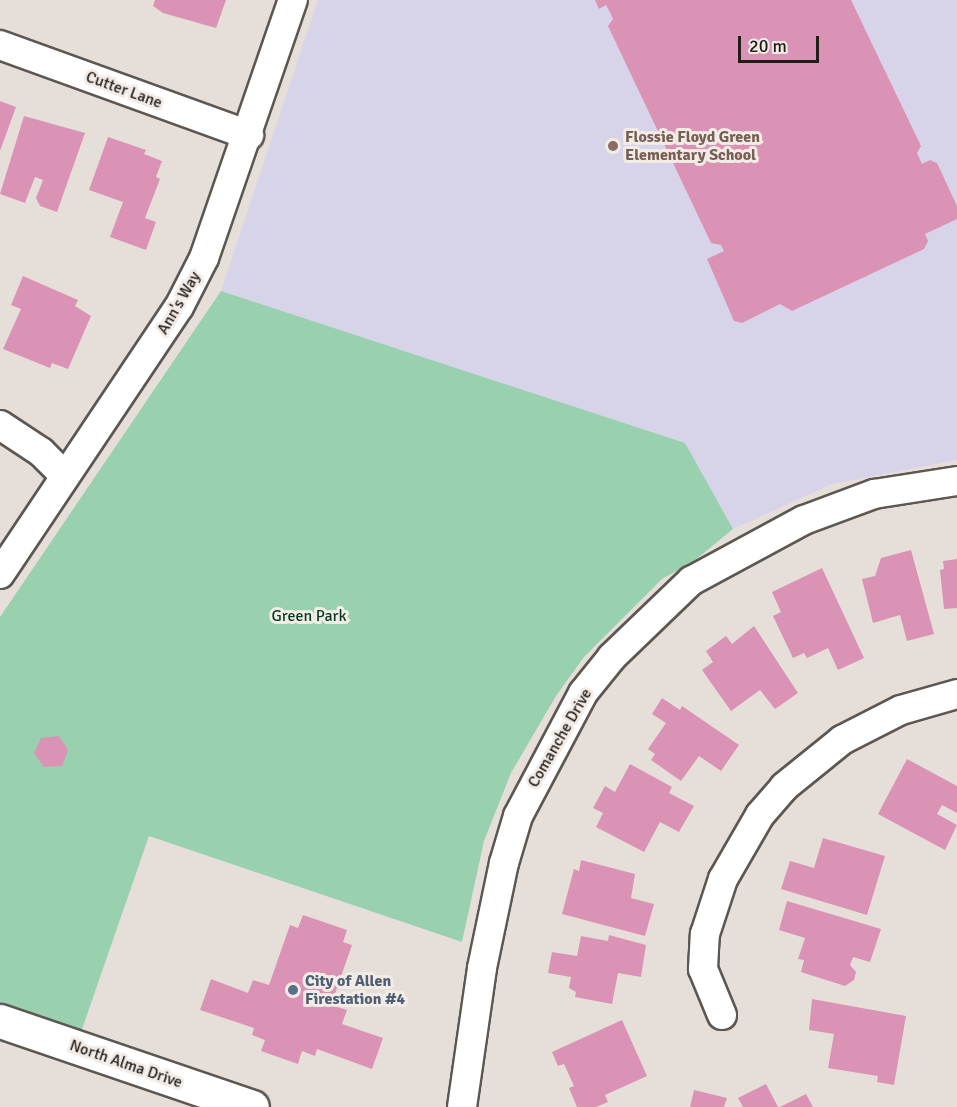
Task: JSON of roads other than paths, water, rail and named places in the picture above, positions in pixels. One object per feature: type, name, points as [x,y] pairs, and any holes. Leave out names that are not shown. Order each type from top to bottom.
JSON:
[{"type":"main road","name":"North Alma Drive","points":[[0,1021],[252,1107]]},
{"type":"street","name":"Ann's Way","points":[[0,574],[179,307],[204,258],[249,135],[293,0]]},
{"type":"street","name":"Cutter Lane","points":[[0,45],[249,135]]},
{"type":"street","points":[[0,425],[41,452],[65,476]]},
{"type":"street","name":"Comanche Drive","points":[[462,1107],[482,968],[504,863],[518,816],[578,703],[612,657],[691,581],[804,520],[874,494],[957,481]]},
{"type":"street","points":[[722,1015],[703,969],[705,934],[723,879],[760,814],[784,787],[842,740],[901,710],[957,694]]},
{"type":"place","name":"Flossie Floyd Green Elementary School","points":[[613,146]]},
{"type":"place","name":"City of Allen Firestation #4","points":[[293,990]]},
{"type":"park label","name":"Green Park","points":[[309,616]]}]
